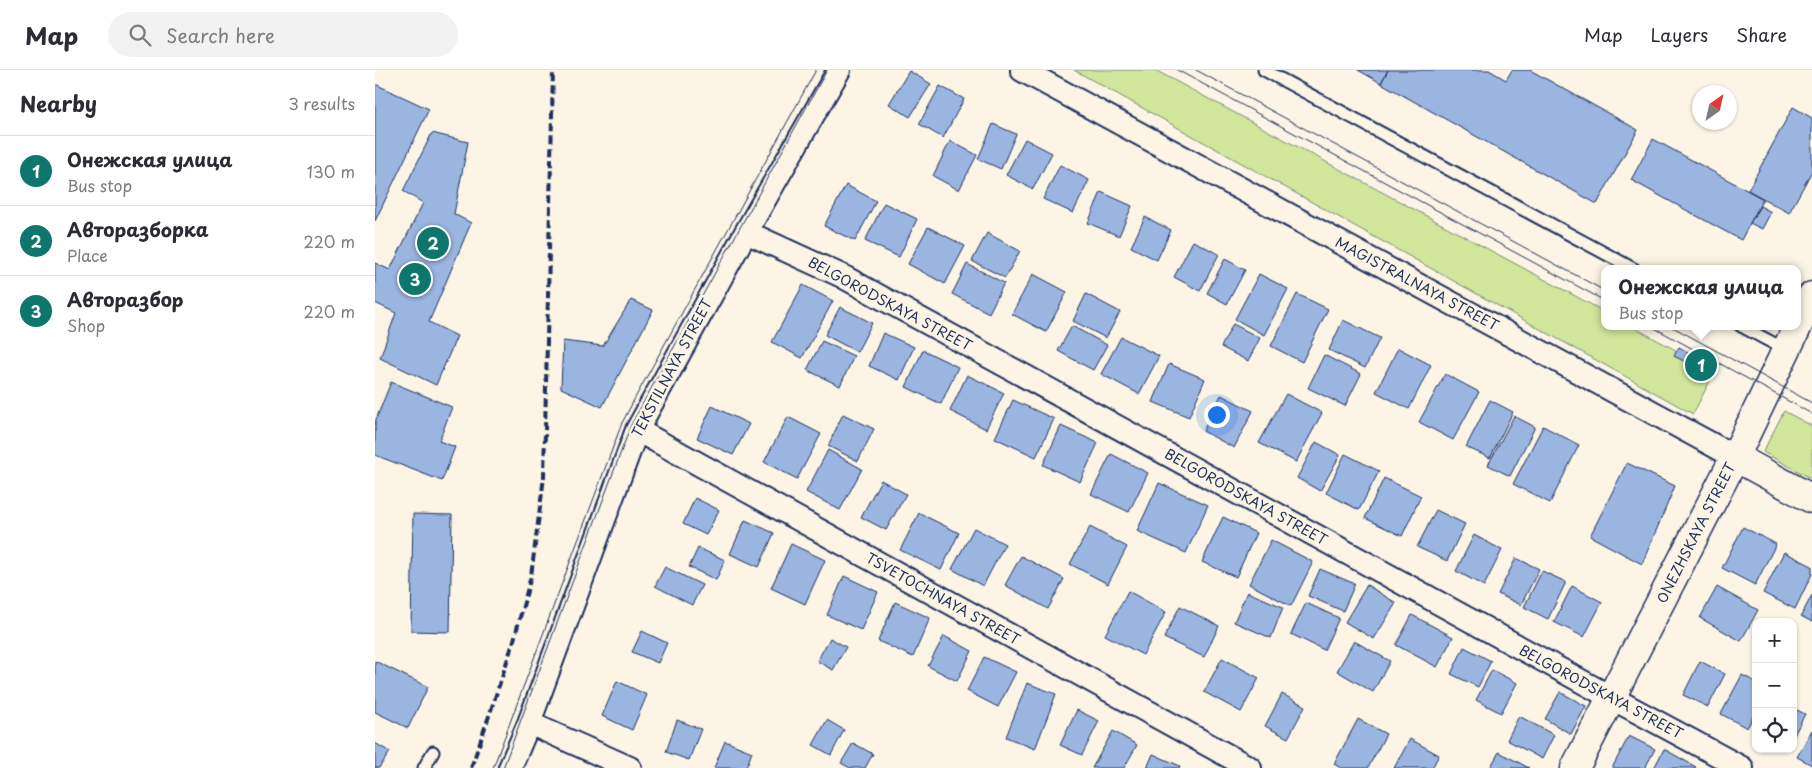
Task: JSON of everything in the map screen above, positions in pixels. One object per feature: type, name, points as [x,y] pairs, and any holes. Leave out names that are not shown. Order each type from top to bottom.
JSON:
[{"type":"street","name":"TEKSTILNAYA STREET","points":[[510,768],[529,724],[637,430],[746,232],[839,70]]},
{"type":"street","name":"MAGISTRALNAYA STREET","points":[[1022,70],[1812,499]]},
{"type":"street","name":"BELGORODSKAYA STREET","points":[[746,232],[842,276],[1743,768]]},
{"type":"street","name":"ONEZHSKAYA STREET","points":[[1801,320],[1812,296]]},
{"type":"street","name":"ONEZHSKAYA STREET","points":[[1575,768],[1735,457],[1797,330]]},
{"type":"street","name":"TSVETOCHNAYA STREET","points":[[637,430],[1250,768]]},
{"type":"street","points":[[529,724],[630,768]]},
{"type":"lane","points":[[1264,70],[1627,265]]},
{"type":"lane","points":[[1748,330],[1787,351]]},
{"type":"lane","points":[[424,768],[433,752]]},
{"type":"green space","points":[[1074,70],[1155,70],[1601,310],[1601,330],[1638,330],[1715,371],[1693,414]]},
{"type":"green space","points":[[1784,411],[1812,426],[1812,479],[1763,452]]},
{"type":"building","points":[[1358,70],[1388,70],[1381,83]]},
{"type":"building","points":[[1388,70],[1489,70],[1506,80],[1512,70],[1530,70],[1638,130],[1597,204],[1381,83]]},
{"type":"building","points":[[909,71],[931,84],[910,117],[889,104]]},
{"type":"building","points":[[375,84],[429,109],[375,221]]},
{"type":"building","points":[[940,86],[964,99],[943,138],[919,124]]},
{"type":"building","points":[[1793,107],[1812,118],[1812,171],[1789,213],[1748,190]]},
{"type":"building","points":[[993,124],[1016,134],[1001,169],[978,159]]},
{"type":"building","points":[[432,133],[468,142],[454,214],[471,223],[429,322],[457,336],[436,385],[380,358],[396,313],[375,303],[375,263],[390,270],[423,203],[403,191]]},
{"type":"building","points":[[1025,139],[1052,153],[1033,189],[1006,175]]},
{"type":"building","points":[[1653,139],[1763,199],[1741,240],[1631,180]]},
{"type":"building","points":[[950,141],[977,155],[959,190],[933,176]]},
{"type":"building","points":[[1060,165],[1089,180],[1073,213],[1043,199]]},
{"type":"building","points":[[846,185],[876,201],[855,241],[824,226]]},
{"type":"building","points":[[1101,192],[1132,206],[1119,236],[1088,223]]},
{"type":"building","points":[[884,203],[917,219],[899,257],[865,241]]},
{"type":"building","points":[[1760,206],[1771,212],[1762,229],[1750,223]]},
{"type":"building","points":[[1145,217],[1171,230],[1157,260],[1131,247]]},
{"type":"building","points":[[928,227],[965,246],[945,284],[908,264]]},
{"type":"building","points":[[987,233],[1020,251],[1005,278],[972,261]]},
{"type":"building","points":[[1193,241],[1219,254],[1200,291],[1174,277]]},
{"type":"building","points":[[1225,259],[1245,270],[1227,304],[1207,293]]},
{"type":"building","points":[[967,264],[1004,283],[989,313],[952,294]]},
{"type":"building","points":[[1033,274],[1067,292],[1046,332],[1012,314]]},
{"type":"building","points":[[1259,274],[1288,289],[1264,335],[1235,319]]},
{"type":"building","points":[[803,285],[833,301],[802,358],[772,342]]},
{"type":"building","points":[[1086,294],[1120,312],[1106,338],[1073,321]]},
{"type":"building","points":[[1297,294],[1328,309],[1302,362],[1271,346]]},
{"type":"building","points":[[631,300],[653,310],[602,407],[561,388],[563,341],[603,346]]},
{"type":"building","points":[[840,307],[872,323],[857,352],[825,335]]},
{"type":"building","points":[[1343,320],[1380,338],[1365,368],[1329,350]]},
{"type":"building","points":[[1233,324],[1260,338],[1248,361],[1221,347]]},
{"type":"building","points":[[1072,326],[1107,345],[1093,370],[1058,351]]},
{"type":"building","points":[[883,333],[914,347],[899,380],[869,366]]},
{"type":"building","points":[[1121,337],[1159,356],[1139,394],[1101,374]]},
{"type":"building","points":[[822,341],[854,356],[840,386],[807,370]]},
{"type":"building","points":[[1679,347],[1699,358],[1695,367],[1674,356]]},
{"type":"building","points":[[1398,348],[1431,365],[1409,409],[1376,392]]},
{"type":"building","points":[[923,350],[958,367],[941,404],[906,387]]},
{"type":"building","points":[[1324,355],[1361,374],[1345,406],[1308,388]]},
{"type":"building","points":[[1169,364],[1205,379],[1189,417],[1153,402]]},
{"type":"building","points":[[1445,374],[1479,392],[1453,440],[1419,422]]},
{"type":"building","points":[[967,375],[1004,393],[986,429],[950,411]]},
{"type":"building","points":[[391,382],[452,407],[439,441],[455,447],[442,481],[375,455],[375,422]]},
{"type":"building","points":[[1286,394],[1322,413],[1296,462],[1259,443]]},
{"type":"building","points":[[1221,395],[1253,411],[1234,448],[1203,431]]},
{"type":"building","points":[[1013,400],[1054,419],[1036,457],[995,438]]},
{"type":"building","points":[[1490,400],[1513,412],[1490,458],[1466,447]]},
{"type":"building","points":[[712,406],[749,424],[733,455],[697,438]]},
{"type":"building","points":[[843,414],[874,429],[858,461],[828,446]]},
{"type":"building","points":[[1514,416],[1535,427],[1510,476],[1488,465]]},
{"type":"building","points":[[788,417],[821,434],[797,479],[764,462]]},
{"type":"building","points":[[1061,426],[1098,443],[1080,482],[1043,465]]},
{"type":"building","points":[[1543,426],[1579,445],[1550,503],[1513,484]]},
{"type":"building","points":[[1316,442],[1340,455],[1320,491],[1297,478]]},
{"type":"building","points":[[828,450],[862,469],[840,510],[806,492]]},
{"type":"building","points":[[1111,454],[1148,473],[1129,512],[1091,494]]},
{"type":"building","points":[[1345,454],[1379,471],[1359,510],[1326,493]]},
{"type":"building","points":[[1627,463],[1675,486],[1642,564],[1590,536]]},
{"type":"building","points":[[1384,478],[1421,496],[1402,536],[1365,518]]},
{"type":"building","points":[[881,480],[906,494],[886,530],[861,517]]},
{"type":"building","points":[[1159,483],[1208,505],[1186,553],[1137,531]]},
{"type":"building","points":[[695,498],[719,510],[706,535],[683,524]]},
{"type":"building","points":[[1436,510],[1465,524],[1447,561],[1417,547]]},
{"type":"building","points":[[919,513],[959,533],[941,570],[900,550]]},
{"type":"building","points":[[413,514],[452,515],[450,632],[411,631]]},
{"type":"building","points":[[1223,517],[1256,533],[1236,577],[1202,562]]},
{"type":"building","points":[[745,520],[774,533],[759,567],[730,554]]},
{"type":"building","points":[[1090,527],[1127,547],[1108,584],[1070,564]]},
{"type":"building","points":[[1743,527],[1776,544],[1755,585],[1722,568]]},
{"type":"building","points":[[974,528],[1005,544],[983,586],[952,569]]},
{"type":"building","points":[[1474,535],[1502,550],[1484,586],[1456,571]]},
{"type":"building","points":[[1271,540],[1313,562],[1291,606],[1249,584]]},
{"type":"building","points":[[791,544],[825,560],[805,604],[771,588]]},
{"type":"building","points":[[698,548],[725,560],[716,580],[689,567]]},
{"type":"building","points":[[1784,552],[1812,566],[1812,574],[1795,609],[1763,593]]},
{"type":"building","points":[[1021,556],[1064,579],[1048,609],[1005,585]]},
{"type":"building","points":[[1516,558],[1539,569],[1521,605],[1498,594]]},
{"type":"building","points":[[665,567],[702,585],[692,605],[655,586]]},
{"type":"building","points":[[1320,569],[1355,584],[1343,611],[1308,596]]},
{"type":"building","points":[[1542,571],[1566,582],[1548,619],[1524,607]]},
{"type":"building","points":[[844,576],[878,592],[861,630],[827,615]]},
{"type":"building","points":[[1367,585],[1396,603],[1374,639],[1345,622]]},
{"type":"building","points":[[1572,586],[1602,602],[1584,637],[1554,622]]},
{"type":"building","points":[[1717,587],[1758,610],[1741,641],[1700,618]]},
{"type":"building","points":[[1128,591],[1166,612],[1143,655],[1105,635]]},
{"type":"building","points":[[1247,592],[1283,607],[1271,638],[1234,622]]},
{"type":"building","points":[[1812,595],[1812,622],[1801,616]]},
{"type":"building","points":[[895,602],[930,618],[913,657],[878,641]]},
{"type":"building","points":[[1306,603],[1339,618],[1324,650],[1291,634]]},
{"type":"building","points":[[1180,606],[1219,626],[1204,657],[1164,638]]},
{"type":"building","points":[[1412,615],[1453,637],[1437,667],[1396,645]]},
{"type":"building","points":[[642,631],[667,643],[658,663],[632,652]]},
{"type":"building","points":[[944,636],[972,651],[957,681],[928,666]]},
{"type":"building","points":[[830,638],[846,647],[833,670],[817,661]]},
{"type":"building","points":[[1354,641],[1390,661],[1373,692],[1337,671]]},
{"type":"building","points":[[1464,647],[1491,661],[1478,687],[1451,674]]},
{"type":"building","points":[[984,657],[1016,672],[998,707],[967,691]]},
{"type":"building","points":[[1222,658],[1259,678],[1241,712],[1204,692]]},
{"type":"building","points":[[375,661],[428,687],[408,728],[375,712]]},
{"type":"building","points":[[1700,661],[1725,674],[1708,707],[1683,695]]},
{"type":"building","points":[[1492,670],[1517,683],[1501,713],[1476,700]]},
{"type":"building","points":[[1742,675],[1752,680],[1752,719],[1747,728],[1721,714]]},
{"type":"building","points":[[617,681],[647,695],[632,730],[602,716]]},
{"type":"building","points":[[1027,683],[1056,694],[1035,749],[1006,737]]},
{"type":"building","points":[[1560,692],[1586,706],[1571,734],[1545,719]]},
{"type":"building","points":[[1282,694],[1305,706],[1288,738],[1265,726]]},
{"type":"building","points":[[1077,710],[1099,721],[1082,755],[1060,745]]},
{"type":"building","points":[[1797,710],[1805,714],[1797,729]]},
{"type":"building","points":[[1519,716],[1554,735],[1542,759],[1507,740]]},
{"type":"building","points":[[1358,719],[1386,734],[1368,768],[1341,768],[1334,764]]},
{"type":"building","points":[[677,720],[701,729],[689,760],[666,752]]},
{"type":"building","points":[[827,720],[844,730],[831,755],[813,745]]},
{"type":"building","points":[[1812,730],[1812,765],[1797,757]]},
{"type":"building","points":[[1113,731],[1137,745],[1124,768],[1092,768]]},
{"type":"building","points":[[1629,736],[1655,749],[1645,768],[1612,768]]},
{"type":"building","points":[[1410,739],[1439,755],[1432,768],[1394,768]]},
{"type":"building","points":[[725,741],[752,752],[746,768],[714,768]]},
{"type":"building","points":[[375,743],[390,752],[379,768],[375,768]]},
{"type":"building","points":[[853,743],[873,754],[865,768],[850,768],[841,763]]},
{"type":"building","points":[[1664,749],[1696,767],[1654,768]]},
{"type":"building","points":[[1499,752],[1529,768],[1490,768]]},
{"type":"building","points":[[1153,754],[1180,766],[1179,768],[1147,768]]},
{"type":"tram line","points":[[493,768],[622,423],[816,70]]},
{"type":"tram line","points":[[503,768],[631,425],[827,70]]},
{"type":"tram line","points":[[1177,70],[1601,299]]},
{"type":"tram line","points":[[1196,70],[1601,289]]},
{"type":"tram line","points":[[1658,330],[1812,414]]},
{"type":"tram line","points":[[1678,330],[1812,403]]},
{"type":"railway","points":[[471,768],[514,640],[531,576],[544,477],[553,70]]},
{"type":"place","name":"Авторазборка","points":[[433,243]]},
{"type":"place","name":"Авторазбор","points":[[415,279]]},
{"type":"place","name":"Онежская улица","points":[[1701,365]]}]
